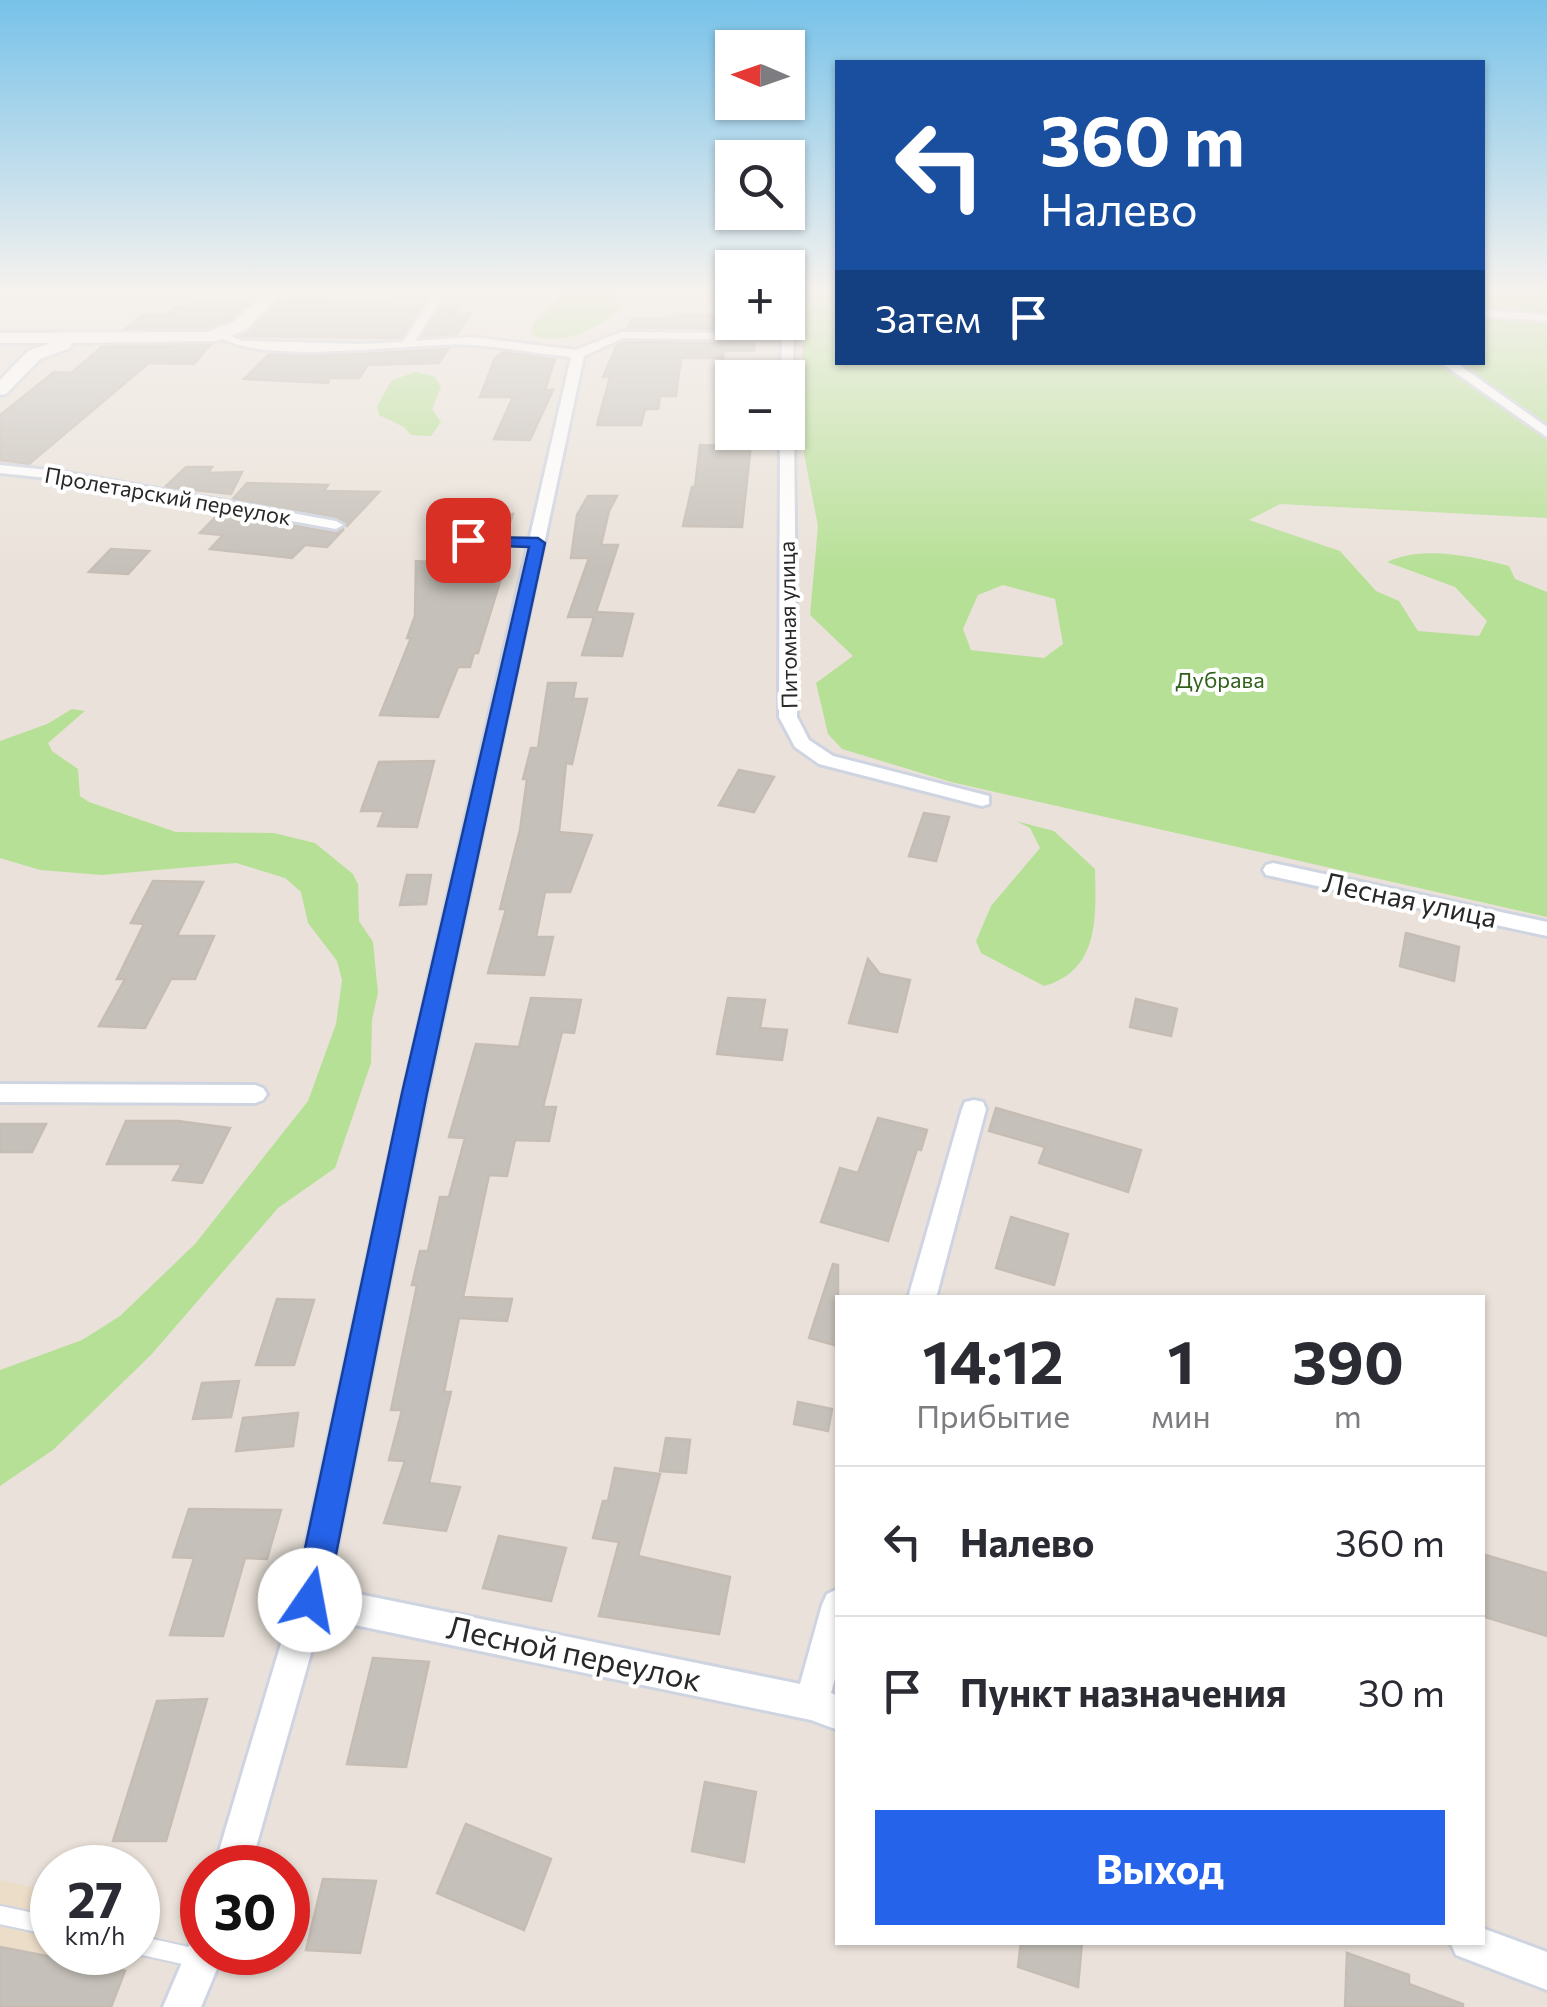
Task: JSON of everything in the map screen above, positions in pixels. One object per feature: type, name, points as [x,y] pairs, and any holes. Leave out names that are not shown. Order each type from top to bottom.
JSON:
[{"type":"street","points":[[239,1845],[310,1600],[414,1093],[572,383]]},
{"type":"street","points":[[1475,383],[1547,433]]},
{"type":"street","name":"Питомная улица","points":[[787,450],[788,718],[801,743],[826,760],[982,800]]},
{"type":"street","name":"Пролетарский переулок","points":[[0,468],[57,474],[336,524]]},
{"type":"street","name":"Лесная улица","points":[[1273,870],[1547,929]]},
{"type":"street","points":[[0,1093],[255,1094]]},
{"type":"street","points":[[923,1295],[974,1109]]},
{"type":"street","name":"Лесной переулок","points":[[310,1600],[824,1708]]},
{"type":"street","points":[[824,1708],[835,1627]]},
{"type":"street","points":[[1478,1945],[1547,1971]]},
{"type":"street","points":[[182,2007],[196,1975]]},
{"type":"lane","points":[[468,540],[538,543]]},
{"type":"lane","points":[[0,1915],[30,1921]]},
{"type":"shaded area","points":[[0,1880],[30,1886],[30,1975],[122,1975],[111,2007],[0,2007]]},
{"type":"green space","points":[[390,383],[438,383],[441,387],[432,409],[441,422],[431,436],[411,435],[404,427],[379,415],[377,406]]},
{"type":"green space","name":"Дубрава","points":[[805,383],[1547,383],[1547,518],[1280,504],[1249,520],[1340,551],[1376,591],[1399,601],[1418,631],[1479,636],[1487,621],[1455,587],[1387,562],[1401,557],[1432,553],[1495,562],[1509,566],[1515,579],[1547,592],[1547,917],[951,782],[842,749],[828,734],[816,683],[853,656],[810,615],[818,526],[803,450]],"holes":[[[1003,585],[1055,599],[1063,644],[1044,658],[971,650],[963,629],[978,595]]]},
{"type":"green space","points":[[72,709],[85,711],[48,743],[52,751],[78,769],[80,796],[89,802],[176,832],[274,833],[315,843],[353,874],[358,884],[359,921],[373,942],[378,993],[372,1020],[371,1063],[335,1168],[278,1208],[151,1355],[53,1450],[0,1486],[0,1370],[82,1340],[120,1316],[195,1244],[308,1101],[336,1024],[342,980],[337,961],[308,923],[301,892],[285,878],[236,863],[102,875],[40,870],[0,858],[0,741],[47,724]]},
{"type":"green space","points":[[1016,821],[1054,831],[1095,869],[1094,922],[1085,954],[1076,968],[1044,986],[981,953],[976,941],[991,906],[1040,848],[1030,828]]},
{"type":"building","points":[[41,383],[126,383],[29,464],[0,460],[0,415]]},
{"type":"building","points":[[486,383],[547,383],[545,390],[553,390],[530,440],[494,439],[513,397],[480,397]]},
{"type":"building","points":[[608,383],[678,383],[676,396],[660,396],[658,409],[645,409],[641,425],[597,425]]},
{"type":"building","points":[[700,445],[715,446],[715,450],[750,450],[742,527],[683,526],[695,487]]},
{"type":"building","points":[[186,467],[212,467],[208,473],[242,472],[231,494],[165,487]]},
{"type":"building","points":[[247,483],[328,485],[324,491],[379,492],[347,526],[337,517],[233,499]]},
{"type":"building","points":[[588,496],[617,496],[601,545],[618,545],[596,612],[633,614],[622,656],[582,655],[594,617],[568,617],[589,558],[571,558],[577,515]]},
{"type":"building","points":[[220,512],[335,533],[344,529],[327,547],[305,545],[292,558],[210,549],[223,535],[200,533]]},
{"type":"building","points":[[513,514],[506,534],[467,533],[461,539],[467,547],[509,552],[478,653],[474,653],[470,667],[458,667],[438,717],[380,715],[411,638],[407,638],[415,616],[416,561],[431,562],[451,517]]},
{"type":"building","points":[[111,549],[149,551],[128,574],[89,572]]},
{"type":"building","points":[[548,683],[576,683],[573,699],[587,699],[572,764],[566,763],[559,832],[592,835],[570,892],[545,892],[536,937],[553,937],[544,975],[488,973],[506,909],[500,909],[520,830],[527,779],[523,779],[531,748],[538,748]]},
{"type":"building","points":[[434,761],[417,827],[378,826],[384,811],[361,811],[379,762]]},
{"type":"building","points":[[739,770],[774,777],[754,812],[719,805]]},
{"type":"building","points":[[924,813],[949,817],[936,861],[909,856]]},
{"type":"building","points":[[407,875],[431,875],[426,904],[400,905]]},
{"type":"building","points":[[153,881],[203,882],[177,936],[214,936],[195,979],[171,979],[145,1028],[99,1026],[125,979],[117,979],[144,924],[131,923]]},
{"type":"building","points":[[1406,933],[1459,947],[1454,981],[1400,966]]},
{"type":"building","points":[[868,959],[880,974],[910,980],[897,1032],[849,1023]]},
{"type":"building","points":[[531,998],[581,1000],[574,1033],[562,1032],[543,1107],[556,1107],[549,1141],[515,1140],[507,1176],[489,1175],[463,1297],[512,1299],[507,1321],[459,1318],[444,1392],[451,1392],[429,1483],[460,1487],[446,1531],[384,1523],[405,1461],[389,1460],[402,1410],[391,1410],[417,1285],[412,1285],[420,1251],[428,1251],[440,1197],[449,1197],[465,1138],[449,1137],[476,1044],[519,1047]]},
{"type":"building","points":[[728,998],[765,1000],[760,1028],[787,1030],[782,1060],[717,1054]]},
{"type":"building","points":[[1136,999],[1177,1009],[1171,1036],[1130,1027]]},
{"type":"building","points":[[996,1108],[1141,1150],[1128,1192],[1039,1163],[1045,1147],[989,1131]]},
{"type":"building","points":[[878,1118],[927,1130],[921,1150],[917,1149],[888,1241],[821,1222],[840,1168],[858,1173]]},
{"type":"building","points":[[126,1121],[178,1121],[230,1128],[202,1183],[173,1180],[182,1164],[107,1164]]},
{"type":"building","points":[[0,1124],[46,1124],[32,1152],[0,1152]]},
{"type":"building","points":[[1011,1217],[1068,1234],[1054,1285],[996,1268]]},
{"type":"building","points":[[833,1264],[838,1265],[835,1345],[809,1338]]},
{"type":"building","points":[[277,1299],[314,1300],[294,1365],[256,1365]]},
{"type":"building","points":[[239,1381],[231,1417],[193,1419],[202,1383]]},
{"type":"building","points":[[798,1402],[832,1409],[828,1431],[794,1424]]},
{"type":"building","points":[[298,1413],[293,1446],[236,1451],[243,1418]]},
{"type":"building","points":[[666,1438],[690,1440],[686,1473],[660,1471]]},
{"type":"building","points":[[615,1468],[660,1474],[638,1556],[730,1577],[719,1634],[599,1616],[619,1542],[593,1538],[603,1501],[608,1501]]},
{"type":"building","points":[[189,1509],[281,1510],[267,1559],[245,1558],[223,1636],[170,1635],[194,1558],[173,1557]]},
{"type":"building","points":[[499,1536],[566,1548],[551,1601],[483,1588]]},
{"type":"building","points":[[1485,1555],[1547,1573],[1547,1636],[1485,1617]]},
{"type":"building","points":[[373,1658],[429,1662],[406,1767],[347,1764]]},
{"type":"building","points":[[207,1699],[166,1841],[113,1841],[157,1701]]},
{"type":"building","points":[[705,1782],[756,1792],[744,1862],[692,1851]]},
{"type":"building","points":[[466,1824],[551,1859],[524,1930],[437,1893]]},
{"type":"building","points":[[323,1879],[376,1881],[360,1953],[310,1950],[310,1933]]},
{"type":"building","points":[[1021,1945],[1082,1945],[1078,1987],[1018,1967]]},
{"type":"building","points":[[0,1947],[30,1953],[30,1975],[123,1975],[111,2007],[0,2007]]},
{"type":"building","points":[[1347,1953],[1409,1975],[1409,1984],[1463,2007],[1345,2007]]},
{"type":"route","points":[[310,1600],[414,1093],[538,543],[468,540]]}]
